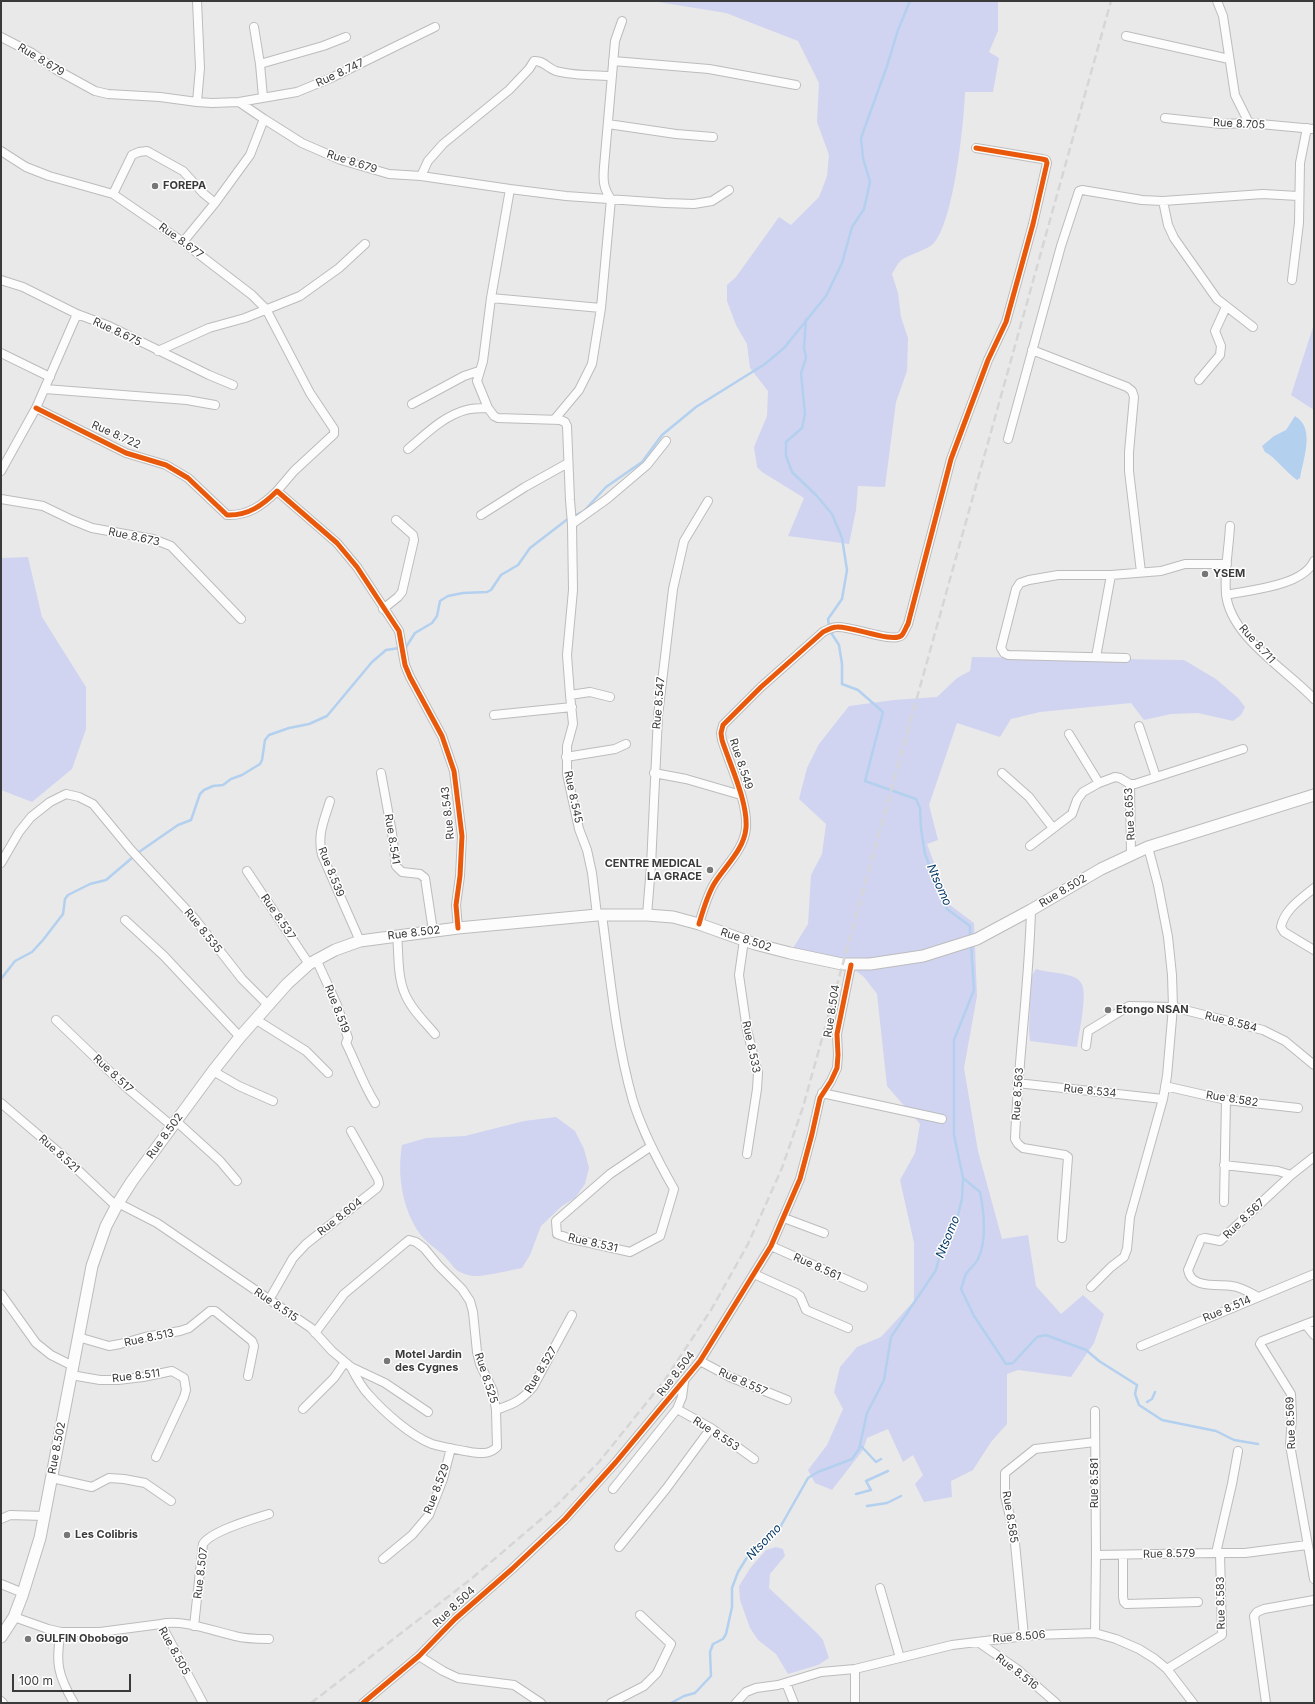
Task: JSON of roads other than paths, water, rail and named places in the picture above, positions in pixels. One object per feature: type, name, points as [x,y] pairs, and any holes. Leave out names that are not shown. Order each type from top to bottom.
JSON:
[{"type":"main road","name":"Rue 8.502","points":[[1,1637],[14,1617],[34,1560],[52,1478],[92,1266],[106,1226],[132,1181],[213,1071],[255,1019],[287,984],[313,961],[335,950],[360,941],[397,935],[599,915],[647,915],[673,917],[790,953],[851,965],[870,964],[923,956],[977,939],[1031,910],[1101,869],[1148,847],[1314,795]]},
{"type":"street","points":[[197,1],[200,68],[197,102]]},
{"type":"street","points":[[1217,1],[1222,16],[1235,95],[1249,123]]},
{"type":"street","points":[[510,189],[491,298],[483,361],[477,381],[488,408],[494,416],[498,418],[554,420],[579,390],[592,364],[601,308],[611,199],[603,185],[613,61],[615,41],[622,21]]},
{"type":"street","points":[[254,27],[260,64],[263,97]]},
{"type":"street","name":"Rue 8.747","points":[[239,102],[297,92],[331,78],[435,27]]},
{"type":"street","points":[[1126,36],[1229,59]]},
{"type":"street","name":"Rue 8.679","points":[[1,37],[32,53],[55,69],[95,91],[108,94],[160,97],[197,102],[239,102],[302,143],[341,160],[389,174],[421,176],[566,196],[665,204],[694,204],[712,201],[729,190]]},
{"type":"street","points":[[260,64],[323,46],[346,37]]},
{"type":"street","points":[[421,176],[428,161],[443,144],[509,90],[529,69],[534,61],[538,61],[554,70],[565,73],[612,76]]},
{"type":"street","points":[[613,61],[709,69],[796,85]]},
{"type":"street","name":"Rue 8.705","points":[[1165,118],[1221,124],[1249,123],[1311,129]]},
{"type":"street","points":[[183,242],[215,203],[250,155],[264,119]]},
{"type":"street","points":[[608,124],[676,134],[713,137]]},
{"type":"street","points":[[1292,280],[1299,223],[1298,196],[1300,164],[1311,129]]},
{"type":"street","name":"Rue 8.549","points":[[699,924],[706,900],[714,884],[742,843],[746,829],[746,812],[722,740],[721,732],[723,725],[761,687],[823,632],[838,626],[896,639],[902,635],[908,624],[951,459],[988,360],[1006,322],[1033,224],[1047,163],[1046,160],[976,148]]},
{"type":"street","name":"Rue 8.677","points":[[1,151],[26,167],[49,176],[113,194],[183,242],[252,295],[266,309],[310,393],[334,429],[334,434],[294,471],[276,491]]},
{"type":"street","points":[[113,194],[132,156],[139,152],[147,152],[183,171],[203,193],[215,203]]},
{"type":"street","points":[[1008,439],[1061,246],[1079,191],[1082,190],[1135,199],[1164,201],[1263,194],[1298,196]]},
{"type":"street","points":[[1164,201],[1168,225],[1174,238],[1217,299],[1253,326]]},
{"type":"street","points":[[158,351],[209,328],[245,318],[300,296],[339,268],[365,244]]},
{"type":"street","name":"Rue 8.675","points":[[1,280],[23,287],[77,314],[108,326],[232,385]]},
{"type":"street","points":[[491,298],[601,308]]},
{"type":"street","points":[[1199,380],[1220,355],[1221,346],[1215,331],[1226,307]]},
{"type":"street","points":[[1,471],[36,408],[77,314]]},
{"type":"street","points":[[1032,350],[1127,387],[1132,391],[1134,397],[1129,452],[1129,471],[1140,572]]},
{"type":"street","points":[[1,353],[50,378]]},
{"type":"street","points":[[412,404],[464,376],[479,371]]},
{"type":"street","points":[[45,389],[187,400],[215,405]]},
{"type":"street","name":"Rue 8.722","points":[[36,408],[126,453],[166,465],[188,478],[227,515],[247,513],[258,507],[276,491]]},
{"type":"street","points":[[408,449],[432,429],[451,416],[466,410],[488,408]]},
{"type":"street","name":"Rue 8.545","points":[[554,420],[565,422],[567,426],[572,524],[572,590],[567,655],[573,724],[566,757],[567,774],[573,806],[592,873],[599,915]]},
{"type":"street","points":[[572,524],[607,499],[647,465],[666,441]]},
{"type":"street","points":[[481,515],[525,487],[568,464]]},
{"type":"street","name":"Rue 8.543","points":[[276,491],[337,543],[357,567],[400,631],[405,665],[442,736],[454,771],[462,836],[460,876],[456,905],[458,928]]},
{"type":"street","name":"Rue 8.673","points":[[1,499],[43,506],[92,528],[153,539],[171,546],[241,619]]},
{"type":"street","name":"Rue 8.547","points":[[647,915],[651,866],[654,773],[659,701],[673,589],[684,541],[708,501]]},
{"type":"street","points":[[384,608],[402,592],[414,540],[413,536],[396,520]]},
{"type":"street","name":"Rue 8.711","points":[[1230,526],[1226,595],[1229,607],[1245,633],[1266,656],[1314,699]]},
{"type":"street","points":[[1226,595],[1273,586],[1289,581],[1310,569],[1314,561]]},
{"type":"street","points":[[1126,658],[1008,655],[1004,653],[1001,648],[1016,589],[1020,583],[1058,575],[1111,575],[1162,571],[1185,564],[1228,564]]},
{"type":"street","points":[[1096,657],[1111,575]]},
{"type":"street","points":[[570,695],[590,692],[610,697]]},
{"type":"street","points":[[494,715],[572,707]]},
{"type":"street","points":[[1139,726],[1156,777]]},
{"type":"street","points":[[1069,734],[1098,783]]},
{"type":"street","points":[[566,757],[615,749],[626,744]]},
{"type":"street","points":[[1130,784],[1135,784],[1243,749]]},
{"type":"street","name":"Rue 8.541","points":[[381,773],[392,833],[396,866],[402,872],[420,874],[425,878],[433,931]]},
{"type":"street","points":[[654,773],[741,794]]},
{"type":"street","points":[[1002,773],[1029,797],[1053,828]]},
{"type":"street","name":"Rue 8.653","points":[[1030,846],[1072,814],[1077,800],[1083,792],[1098,783],[1115,777],[1120,778],[1130,784],[1131,854]]},
{"type":"street","name":"Rue 8.535","points":[[1,863],[23,827],[31,817],[50,802],[66,794],[79,797],[93,804],[131,850],[195,919],[242,979],[268,1006]]},
{"type":"street","name":"Rue 8.539","points":[[330,801],[320,834],[319,843],[322,855],[360,941]]},
{"type":"street","points":[[1091,1287],[1111,1267],[1124,1257],[1127,1250],[1133,1202],[1163,1099],[1165,1086],[1173,1007],[1168,937],[1158,885],[1148,847]]},
{"type":"street","name":"Rue 8.537","points":[[247,871],[313,961]]},
{"type":"street","points":[[1314,888],[1290,909],[1282,921],[1281,927],[1284,932],[1314,950]]},
{"type":"street","name":"Rue 8.563","points":[[1031,910],[1030,956],[1017,1083],[1015,1138],[1018,1144],[1023,1148],[1065,1155],[1068,1157],[1062,1238]]},
{"type":"street","name":"Rue 8.531","points":[[599,915],[620,1041],[633,1101],[650,1147],[674,1190],[660,1236],[630,1252],[568,1238],[557,1234],[556,1221],[610,1174],[650,1147]]},
{"type":"street","points":[[125,920],[164,956],[240,1037]]},
{"type":"street","points":[[397,935],[402,986],[405,996],[435,1034]]},
{"type":"street","name":"Rue 8.533","points":[[744,940],[739,975],[747,1030],[758,1073],[747,1154]]},
{"type":"street","name":"Rue 8.519","points":[[313,961],[337,1005],[348,1038],[346,1043],[362,1076],[364,1085],[375,1103]]},
{"type":"street","name":"Rue 8.504","points":[[363,1703],[420,1656],[455,1619],[512,1569],[565,1519],[616,1462],[700,1362],[771,1246],[800,1179],[822,1093],[831,1081],[837,1068],[837,1034],[851,965]]},
{"type":"street","name":"Rue 8.584","points":[[1086,1046],[1088,1031],[1129,1006],[1173,1007],[1264,1030],[1286,1042],[1314,1065]]},
{"type":"street","points":[[255,1019],[306,1051],[328,1073]]},
{"type":"street","name":"Rue 8.517","points":[[56,1020],[128,1088],[174,1124]]},
{"type":"street","points":[[213,1071],[239,1086],[273,1101]]},
{"type":"street","name":"Rue 8.534","points":[[1017,1083],[1163,1099]]},
{"type":"street","name":"Rue 8.582","points":[[1165,1086],[1226,1100],[1298,1108]]},
{"type":"street","points":[[822,1093],[942,1119]]},
{"type":"street","points":[[1224,1202],[1226,1100]]},
{"type":"street","name":"Rue 8.521","points":[[1,1103],[62,1155],[117,1205]]},
{"type":"street","points":[[174,1124],[215,1156],[237,1181]]},
{"type":"street","name":"Rue 8.604","points":[[269,1300],[293,1258],[306,1244],[377,1188],[379,1184],[378,1179],[351,1131]]},
{"type":"street","name":"Rue 8.567","points":[[1258,1297],[1241,1288],[1196,1282],[1190,1276],[1188,1270],[1201,1239],[1205,1238],[1220,1241],[1291,1175],[1314,1157]]},
{"type":"street","points":[[1224,1165],[1278,1171],[1291,1175]]},
{"type":"street","name":"Rue 8.515","points":[[117,1205],[157,1223],[316,1333],[332,1351],[348,1364],[385,1383],[428,1412]]},
{"type":"street","points":[[784,1218],[824,1233]]},
{"type":"street","name":"Rue 8.525","points":[[316,1333],[344,1294],[409,1240],[416,1242],[424,1248],[439,1266],[462,1289],[470,1300],[480,1364],[493,1391],[496,1410],[497,1447],[492,1452],[484,1453],[432,1444],[421,1438],[394,1418],[369,1395],[358,1382],[348,1364]]},
{"type":"street","name":"Rue 8.561","points":[[771,1246],[863,1287]]},
{"type":"street","points":[[754,1274],[796,1293],[800,1296],[806,1310],[848,1328]]},
{"type":"street","name":"Rue 8.514","points":[[1141,1346],[1314,1274]]},
{"type":"street","points":[[1,1294],[36,1343],[72,1371]]},
{"type":"street","name":"Rue 8.513","points":[[78,1338],[109,1346],[120,1344],[189,1328],[210,1311],[215,1311],[252,1341],[254,1346],[248,1376]]},
{"type":"street","name":"Rue 8.527","points":[[496,1410],[524,1398],[533,1387],[572,1315]]},
{"type":"street","name":"Rue 8.569","points":[[1307,1545],[1290,1445],[1292,1416],[1290,1394],[1260,1344],[1262,1341],[1314,1321]]},
{"type":"street","points":[[1306,1324],[1314,1335]]},
{"type":"street","name":"Rue 8.557","points":[[700,1362],[730,1377],[787,1400]]},
{"type":"street","points":[[303,1409],[348,1364]]},
{"type":"street","name":"Rue 8.511","points":[[72,1371],[100,1380],[118,1380],[143,1377],[172,1371],[184,1378],[186,1390],[184,1397],[156,1457]]},
{"type":"street","points":[[613,1489],[677,1409],[682,1397],[684,1382]]},
{"type":"street","name":"Rue 8.553","points":[[677,1409],[711,1428],[754,1460]]},
{"type":"street","name":"Rue 8.581","points":[[1095,1411],[1096,1555]]},
{"type":"street","points":[[619,1547],[666,1489],[711,1428]]},
{"type":"street","name":"Rue 8.585","points":[[1024,1636],[1014,1534],[1005,1496],[1005,1473],[1035,1449],[1095,1442]]},
{"type":"street","name":"Rue 8.529","points":[[382,1559],[412,1535],[429,1515],[451,1448]]},
{"type":"street","points":[[1218,1553],[1238,1450]]},
{"type":"street","points":[[52,1478],[92,1487],[108,1478],[145,1483],[171,1501]]},
{"type":"street","name":"Rue 8.507","points":[[194,1626],[203,1544],[206,1539],[269,1514]]},
{"type":"street","points":[[1,1519],[10,1515],[44,1516]]},
{"type":"street","points":[[1307,1545],[1314,1576]]},
{"type":"street","name":"Rue 8.579","points":[[1096,1555],[1266,1551],[1307,1545]]},
{"type":"street","name":"Rue 8.583","points":[[1167,1669],[1222,1635],[1218,1553]]},
{"type":"street","points":[[1095,1633],[1096,1555]]},
{"type":"street","points":[[1123,1555],[1123,1597],[1126,1604],[1198,1602]]},
{"type":"street","points":[[1,1584],[23,1593]]},
{"type":"street","points":[[880,1588],[900,1658]]},
{"type":"street","points":[[1266,1703],[1254,1616],[1257,1612],[1264,1609],[1314,1600]]},
{"type":"street","points":[[611,1703],[644,1686],[657,1673],[671,1644],[640,1615]]},
{"type":"street","name":"Rue 8.505","points":[[14,1617],[48,1630],[61,1632],[100,1632],[161,1624],[203,1703]]},
{"type":"street","points":[[161,1624],[169,1622],[194,1626],[244,1638],[269,1639]]},
{"type":"street","points":[[61,1632],[58,1648],[58,1670],[66,1690],[74,1703]]},
{"type":"street","name":"Rue 8.506","points":[[736,1703],[750,1690],[786,1683],[821,1672],[855,1669],[952,1645],[1024,1636],[1095,1633],[1116,1639],[1139,1649],[1167,1669],[1193,1703]]},
{"type":"street","name":"Rue 8.516","points":[[978,1642],[1017,1670],[1056,1703]]},
{"type":"street","points":[[420,1656],[458,1678],[514,1685],[541,1703]]},
{"type":"street","points":[[855,1669],[855,1703]]},
{"type":"street","points":[[786,1683],[794,1703]]},
{"type":"waterway","points":[[574,516],[584,511],[606,487],[642,462],[662,435],[696,407],[765,364],[784,348],[826,296],[842,263],[852,227],[864,209],[870,182],[863,158],[861,138],[887,66],[898,30],[910,1]]},
{"type":"waterway","points":[[806,319],[804,348],[806,358],[801,373],[805,414],[802,428],[786,442],[786,456],[792,472],[817,496],[832,514],[842,538],[847,570],[842,599],[828,619],[830,631],[839,645],[842,664],[842,684],[858,690],[883,712],[865,781],[916,799],[920,808],[921,829],[925,854],[941,895],[947,909],[970,926],[970,937]]},
{"type":"waterway","points":[[1,979],[15,961],[32,952],[43,940],[63,914],[65,899],[68,895],[90,884],[106,880],[139,852],[178,825],[191,820],[200,794],[204,790],[213,786],[223,785],[231,779],[242,775],[260,764],[265,740],[269,735],[289,728],[309,724],[327,716],[372,662],[386,650],[406,647],[415,633],[432,623],[437,616],[440,601],[448,596],[463,593],[487,592],[491,590],[501,575],[518,565],[530,548],[569,518]]},
{"type":"waterway","name":"Ntsomo","points":[[671,1703],[684,1696],[695,1693],[711,1676],[710,1652],[713,1644],[723,1639],[726,1634],[732,1607],[732,1588],[738,1572],[746,1559],[753,1550],[778,1531],[808,1478],[818,1472],[852,1459],[859,1449],[867,1413],[884,1380],[891,1337],[936,1270],[942,1246],[956,1223],[962,1199],[963,1178],[954,1135],[954,1040],[974,990],[971,944]]},
{"type":"waterway","points":[[963,1178],[980,1192],[983,1208],[984,1235],[981,1252],[977,1261],[966,1274],[961,1289],[974,1316],[1006,1364],[1013,1363],[1037,1337],[1046,1335],[1086,1350],[1099,1361],[1137,1385],[1135,1394],[1139,1405],[1162,1420],[1216,1431],[1234,1440],[1258,1444]]},
{"type":"waterway","points":[[1147,1402],[1152,1399],[1155,1392]]},
{"type":"waterway","points":[[861,1446],[876,1462],[881,1459]]},
{"type":"waterway","points":[[856,1494],[871,1490],[866,1481],[888,1471]]},
{"type":"waterway","points":[[867,1506],[887,1503],[901,1496]]},
{"type":"railway","points":[[311,1703],[471,1579],[552,1510],[599,1462],[664,1381],[711,1310],[748,1244],[782,1168],[803,1107],[1111,1]]},
{"type":"place","name":"FOREPA","points":[[155,186]]},
{"type":"place","name":"YSEM","points":[[1205,574]]},
{"type":"place","name":"CENTRE MEDICAL LA GRACE","points":[[710,870]]},
{"type":"place","name":"Etongo NSAN","points":[[1108,1010]]},
{"type":"place","name":"Motel Jardin des Cygnes","points":[[387,1361]]},
{"type":"place","name":"Les Colibris","points":[[67,1535]]},
{"type":"place","name":"GULFIN Obobogo","points":[[28,1639]]}]
